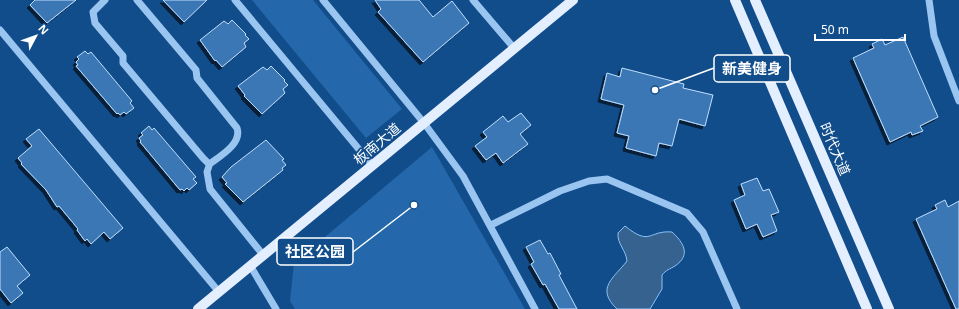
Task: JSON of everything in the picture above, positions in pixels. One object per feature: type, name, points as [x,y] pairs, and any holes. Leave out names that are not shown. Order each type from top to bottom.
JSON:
[{"type":"main road","name":"板南大道","points":[[198,309],[251,267],[372,165],[573,0]]},
{"type":"main road","points":[[734,0],[867,309]]},
{"type":"main road","name":"时代大道","points":[[755,0],[888,309]]},
{"type":"street","points":[[105,0],[93,12],[95,23],[123,56],[122,63],[203,158],[210,163]]},
{"type":"street","points":[[137,0],[196,70],[197,78],[238,128],[236,141],[210,163],[208,176],[213,193],[264,256]]},
{"type":"street","points":[[235,0],[372,165]]},
{"type":"street","points":[[322,0],[424,123],[463,176],[491,225],[535,309]]},
{"type":"street","points":[[474,0],[514,48]]},
{"type":"street","points":[[929,0],[934,36],[959,100]]},
{"type":"street","points":[[0,30],[219,292]]},
{"type":"street","points":[[491,225],[560,191],[589,181],[607,179],[687,213],[703,232],[736,309]]},
{"type":"street","points":[[251,267],[276,309]]},
{"type":"shaded area","points":[[252,0],[313,0],[402,109],[366,138]]},
{"type":"shaded area","points":[[432,147],[525,309],[295,309],[290,301],[294,263]]},
{"type":"shaded area","points":[[625,226],[640,236],[645,237],[658,233],[672,232],[680,240],[684,249],[683,258],[680,262],[662,275],[662,289],[650,309],[617,309],[607,295],[607,289],[612,278],[627,261],[618,237],[618,233]]},
{"type":"building","points":[[35,0],[76,0],[47,23],[30,5]]},
{"type":"building","points":[[163,0],[207,0],[184,22]]},
{"type":"building","points":[[375,0],[419,0],[433,17],[452,1],[469,23],[423,62],[378,12],[381,9]]},
{"type":"building","points":[[232,20],[249,39],[244,43],[246,47],[222,67],[216,60],[215,61],[200,40],[224,21],[228,24]]},
{"type":"building","points":[[903,37],[938,117],[920,126],[923,131],[912,135],[911,132],[890,142],[853,58],[874,48],[872,44],[882,39],[885,45]]},
{"type":"building","points":[[85,51],[88,54],[91,52],[132,101],[130,103],[134,108],[126,114],[124,112],[120,115],[118,113],[117,114],[76,66],[78,65],[76,62],[79,59],[77,57]]},
{"type":"building","points":[[271,66],[288,85],[283,89],[285,93],[262,114],[244,96],[245,95],[238,86],[263,67],[267,70]]},
{"type":"building","points":[[622,68],[684,84],[683,88],[713,95],[705,126],[679,119],[672,146],[659,143],[656,156],[626,148],[629,136],[617,133],[624,105],[601,99],[607,73],[620,77]]},
{"type":"building","points":[[521,113],[531,125],[520,134],[528,144],[503,163],[496,153],[486,160],[475,146],[487,137],[483,132],[503,116],[508,122]]},
{"type":"building","points":[[149,126],[152,130],[154,128],[196,177],[193,179],[197,183],[189,190],[187,188],[184,191],[182,189],[180,190],[140,142],[141,141],[139,138],[143,135],[141,133]]},
{"type":"building","points":[[39,129],[123,228],[110,239],[104,232],[91,244],[87,239],[85,241],[77,230],[78,229],[59,206],[57,207],[46,190],[21,164],[22,163],[18,158],[32,146],[26,139]]},
{"type":"building","points":[[266,140],[284,159],[282,160],[286,165],[282,168],[283,170],[243,202],[225,184],[227,183],[222,177],[231,167]]},
{"type":"building","points":[[757,178],[763,191],[769,189],[779,212],[771,215],[777,231],[763,237],[757,224],[746,229],[734,200],[745,195],[741,184]]},
{"type":"building","points":[[945,200],[948,207],[959,201],[959,309],[956,309],[916,219],[937,209],[935,205]]},
{"type":"building","points":[[540,240],[548,254],[550,253],[561,274],[559,275],[577,309],[559,309],[545,284],[543,285],[531,264],[534,262],[526,247]]},
{"type":"building","points":[[7,247],[30,275],[17,286],[23,293],[11,303],[0,289],[0,252]]},
{"type":"place","name":"新美健身","points":[[655,90]]},
{"type":"place","name":"社区公园","points":[[414,205]]}]
